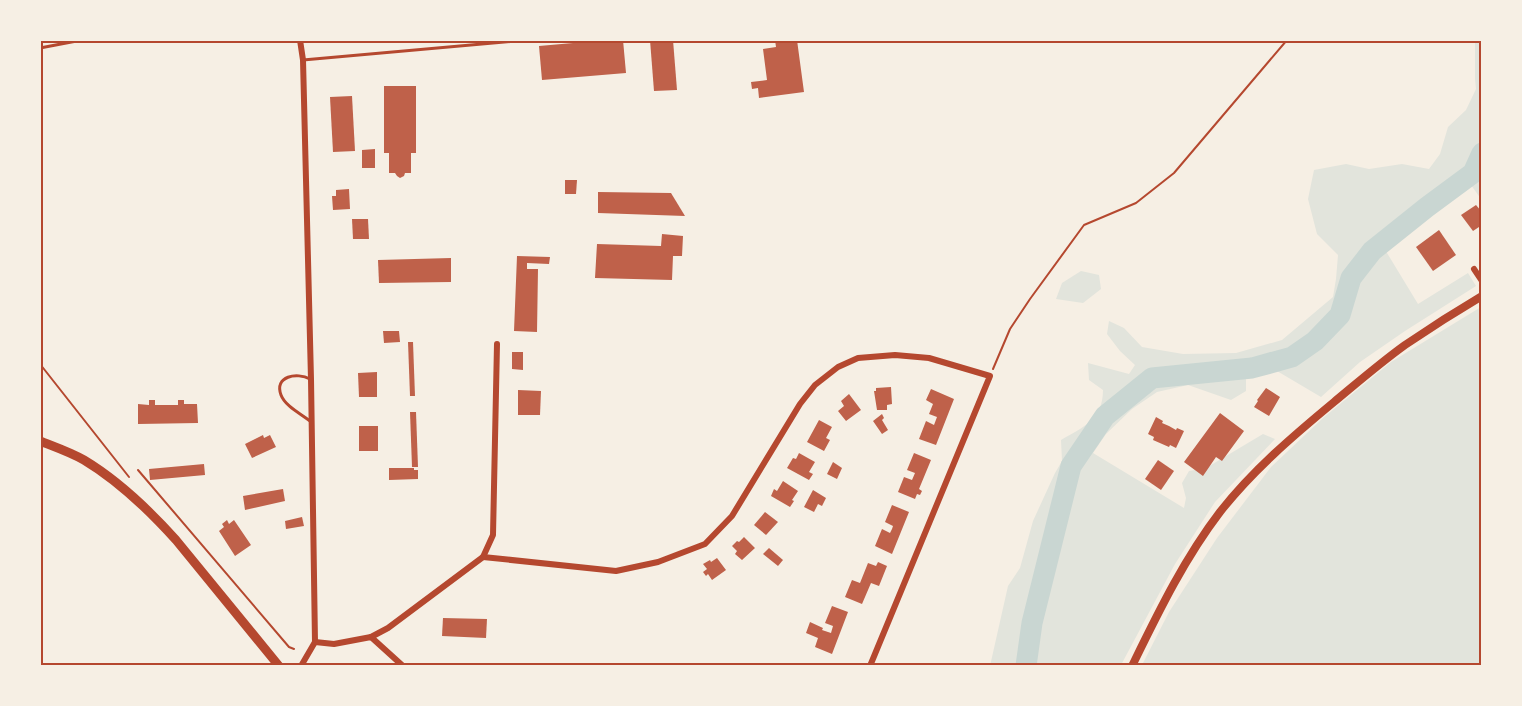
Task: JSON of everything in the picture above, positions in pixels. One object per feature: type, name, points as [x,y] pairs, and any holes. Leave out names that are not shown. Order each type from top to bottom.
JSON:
[{"type":"main road","points":[[40,441],[83,460],[136,499],[176,540],[279,666]]},
{"type":"street","points":[[300,40],[303,60],[311,379],[315,642],[301,666]]},
{"type":"street","points":[[1474,269],[1482,282]]},
{"type":"street","points":[[1132,666],[1164,602],[1195,548],[1220,512],[1258,469],[1308,423],[1394,353],[1482,296]]},
{"type":"street","points":[[315,642],[334,644],[371,637],[388,628],[483,557],[493,535],[497,344]]},
{"type":"street","points":[[483,557],[616,572],[658,562],[705,544],[732,516],[800,404],[815,385],[838,367],[858,358],[895,355],[929,358],[990,376],[870,666]]},
{"type":"street","points":[[371,637],[404,666]]},
{"type":"lane","points":[[40,48],[82,40]]},
{"type":"lane","points":[[303,60],[527,40]]},
{"type":"lane","points":[[311,379],[303,375],[294,375],[283,381],[280,387],[286,402],[312,423]]},
{"type":"path","points":[[990,376],[1010,329],[1084,225],[1136,203],[1174,173],[1287,40]]},
{"type":"path","points":[[40,364],[129,477]]},
{"type":"path","points":[[138,470],[289,647],[294,649]]},
{"type":"shaded area","points":[[1475,41],[1481,41],[1481,199],[1471,185],[1384,248],[1418,304],[1468,273],[1476,286],[1360,362],[1321,397],[1277,371],[1246,379],[1246,391],[1231,400],[1188,385],[1157,392],[1132,409],[1106,434],[1093,453],[1184,508],[1186,498],[1182,483],[1189,471],[1206,468],[1263,434],[1275,439],[1215,502],[1175,564],[1121,665],[990,666],[1008,586],[1020,568],[1033,521],[1062,461],[1061,440],[1091,421],[1100,408],[1103,390],[1089,380],[1088,363],[1129,374],[1135,365],[1107,334],[1109,321],[1124,328],[1142,347],[1183,354],[1236,353],[1282,340],[1333,297],[1338,255],[1317,234],[1308,199],[1314,170],[1346,164],[1369,169],[1402,164],[1429,169],[1440,154],[1448,127],[1466,110],[1476,89]]},
{"type":"shaded area","points":[[1081,271],[1099,275],[1101,289],[1083,303],[1056,299],[1062,283]]},
{"type":"shaded area","points":[[1481,307],[1481,665],[1142,665],[1169,612],[1217,538],[1271,467],[1323,418],[1391,362]]},
{"type":"building","points":[[623,40],[626,73],[542,80],[539,46]]},
{"type":"building","points":[[650,40],[673,40],[677,90],[654,91]]},
{"type":"building","points":[[775,40],[797,40],[804,92],[759,98],[758,88],[752,89],[751,82],[767,80],[763,49],[776,47]]},
{"type":"building","points":[[384,86],[416,86],[416,153],[411,153],[411,173],[405,173],[400,178],[395,173],[389,173],[389,153],[384,153]]},
{"type":"building","points":[[352,96],[355,151],[333,152],[330,97]]},
{"type":"building","points":[[375,149],[375,168],[362,168],[362,150]]},
{"type":"building","points":[[565,180],[577,180],[576,194],[565,194]]},
{"type":"building","points":[[349,189],[350,209],[333,210],[332,196],[336,196],[336,190]]},
{"type":"building","points":[[598,192],[671,193],[685,216],[598,213]]},
{"type":"building","points":[[1476,205],[1482,212],[1482,225],[1473,231],[1461,215]]},
{"type":"building","points":[[352,219],[368,219],[369,239],[353,239]]},
{"type":"building","points":[[1439,230],[1456,255],[1433,271],[1416,247]]},
{"type":"building","points":[[662,234],[683,236],[682,256],[673,256],[672,280],[595,278],[597,244],[661,246]]},
{"type":"building","points":[[517,256],[550,257],[549,264],[527,263],[527,269],[538,269],[537,332],[514,331]]},
{"type":"building","points":[[451,258],[451,282],[379,283],[378,260]]},
{"type":"building","points":[[383,331],[399,331],[400,342],[384,343]]},
{"type":"building","points":[[408,342],[413,342],[415,396],[410,396]]},
{"type":"building","points":[[512,352],[523,352],[523,370],[512,369]]},
{"type":"building","points":[[377,372],[377,397],[359,397],[358,373]]},
{"type":"building","points":[[891,387],[892,404],[887,405],[887,410],[877,410],[874,391],[876,388]]},
{"type":"building","points":[[1266,388],[1280,397],[1269,416],[1254,407]]},
{"type":"building","points":[[931,389],[954,399],[936,445],[919,439],[926,421],[934,425],[937,417],[929,414],[933,404],[926,400]]},
{"type":"building","points":[[518,390],[541,391],[540,415],[518,415]]},
{"type":"building","points":[[849,394],[861,410],[846,421],[838,411],[844,406],[841,401]]},
{"type":"building","points":[[149,400],[155,400],[155,405],[178,405],[178,400],[184,400],[184,404],[197,404],[198,423],[138,424],[138,404],[149,405]]},
{"type":"building","points":[[410,412],[416,412],[418,467],[412,467]]},
{"type":"building","points":[[1220,413],[1244,431],[1222,461],[1216,457],[1203,476],[1184,462]]},
{"type":"building","points":[[882,414],[884,418],[882,420],[888,430],[882,434],[873,421]]},
{"type":"building","points":[[1156,417],[1176,430],[1177,428],[1184,431],[1176,448],[1153,440],[1154,437],[1148,434]]},
{"type":"building","points":[[819,420],[832,427],[826,438],[830,440],[824,451],[807,442]]},
{"type":"building","points":[[359,426],[378,426],[378,451],[359,451]]},
{"type":"building","points":[[263,435],[264,438],[270,435],[276,447],[252,458],[245,444]]},
{"type":"building","points":[[799,453],[815,462],[809,472],[813,474],[809,480],[787,468]]},
{"type":"building","points":[[914,453],[931,460],[919,489],[922,491],[915,499],[898,492],[904,477],[912,480],[915,473],[907,470]]},
{"type":"building","points":[[1158,460],[1174,471],[1161,490],[1145,479]]},
{"type":"building","points":[[833,462],[842,468],[837,479],[827,474]]},
{"type":"building","points":[[204,464],[205,475],[150,480],[149,469]]},
{"type":"building","points":[[389,468],[414,468],[418,470],[418,479],[389,480]]},
{"type":"building","points":[[783,481],[798,491],[790,507],[771,496],[774,489],[777,491]]},
{"type":"building","points":[[283,489],[285,501],[245,510],[243,496]]},
{"type":"building","points":[[813,490],[826,498],[822,506],[818,504],[814,512],[804,507]]},
{"type":"building","points":[[892,505],[909,512],[892,554],[875,546],[882,529],[890,533],[892,529],[893,526],[885,522]]},
{"type":"building","points":[[765,512],[778,522],[766,535],[754,525]]},
{"type":"building","points":[[302,517],[304,526],[286,529],[285,521]]},
{"type":"building","points":[[227,520],[229,524],[234,520],[251,545],[235,556],[219,531]]},
{"type":"building","points":[[744,537],[755,548],[742,560],[735,554],[737,551],[732,546]]},
{"type":"building","points":[[769,548],[783,560],[778,566],[763,554]]},
{"type":"building","points":[[717,558],[726,570],[712,580],[708,574],[706,576],[703,572],[707,569],[703,564]]},
{"type":"building","points":[[878,562],[887,566],[879,586],[871,583],[862,604],[845,597],[852,580],[860,583],[868,563],[876,566]]},
{"type":"building","points":[[832,606],[848,612],[832,654],[815,647],[818,638],[806,633],[810,622],[831,633],[833,626],[825,623]]},
{"type":"building","points":[[443,618],[487,619],[486,638],[442,636]]},
{"type":"waterway","points":[[1026,666],[1032,623],[1071,466],[1105,416],[1152,378],[1252,368],[1292,357],[1315,341],[1340,315],[1351,278],[1372,251],[1473,173],[1482,153]]}]
